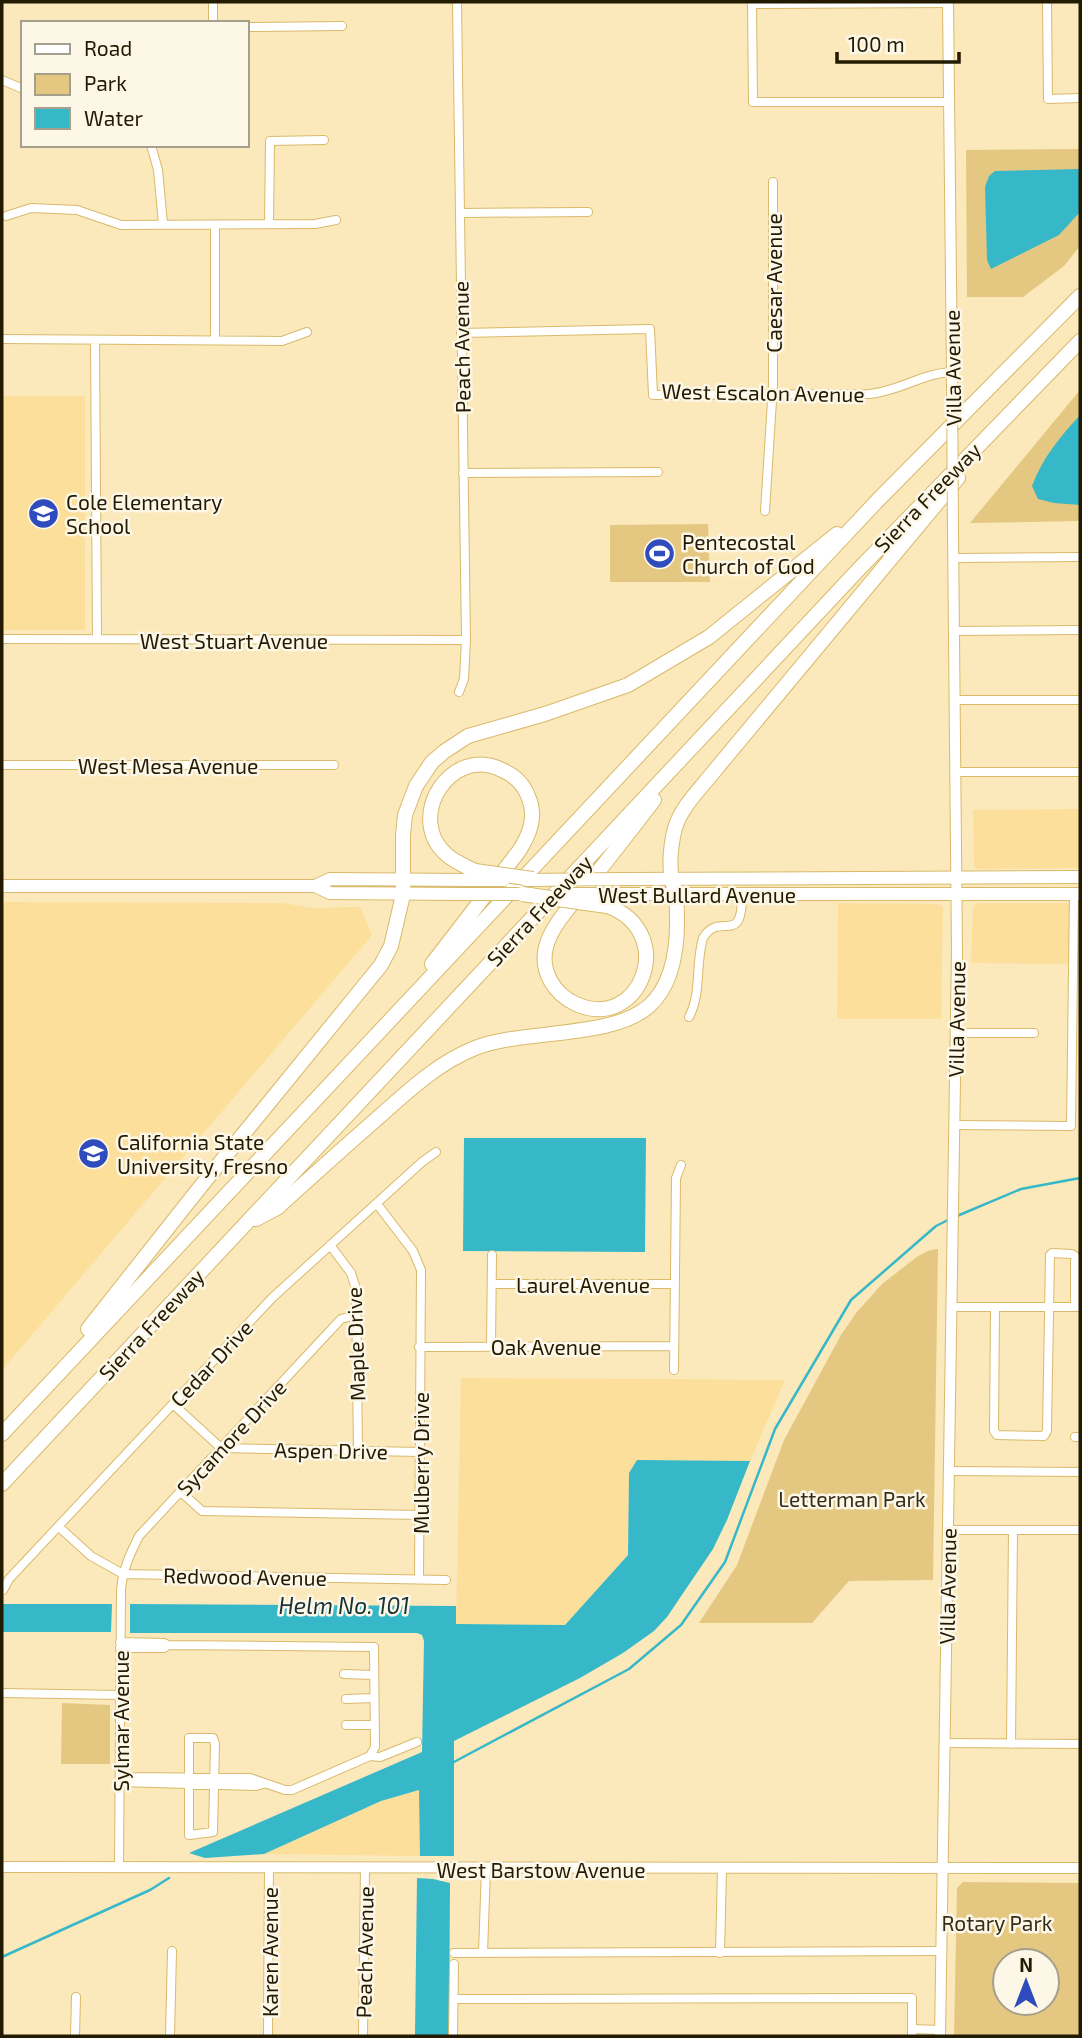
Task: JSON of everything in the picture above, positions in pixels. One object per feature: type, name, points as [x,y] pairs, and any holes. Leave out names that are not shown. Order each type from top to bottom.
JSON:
[{"type":"highway","name":"Sierra Freeway","points":[[2,1434],[878,500],[1080,296]]},
{"type":"highway","name":"Sierra Freeway","points":[[2,1484],[878,549],[1080,341]]},
{"type":"highway","points":[[243,1227],[277,1208],[424,1077],[475,1048],[533,1034],[573,1031],[621,1022],[648,1007],[664,988],[677,948],[672,841],[676,824],[689,803],[1034,388]]},
{"type":"highway","points":[[38,1394],[189,1201],[382,965],[391,946],[402,895],[402,835],[409,801],[424,773],[457,742],[478,732],[545,714],[628,685],[709,637],[878,500]]},
{"type":"highway","points":[[522,894],[609,900],[625,914],[640,931],[646,952],[646,969],[638,987],[624,1001],[605,1008],[586,1007],[567,999],[553,986],[546,969],[546,945],[566,913],[709,730]]},
{"type":"highway","points":[[375,1038],[527,839],[533,814],[528,794],[523,785],[508,772],[487,765],[466,767],[446,778],[438,787],[430,808],[430,821],[437,843],[472,875],[533,879]]},
{"type":"main road","name":"Villa Avenue","points":[[940,2033],[957,893],[948,2]]},
{"type":"main road","points":[[2,886],[315,886],[330,879],[472,875]]},
{"type":"main road","name":"West Bullard Avenue","points":[[533,879],[1080,877]]},
{"type":"main road","points":[[743,895],[750,888],[777,888],[821,879]]},
{"type":"main road","points":[[315,886],[330,893],[522,894]]},
{"type":"main road","name":"West Bullard Avenue","points":[[609,900],[676,894],[1077,894]]},
{"type":"main road","name":"West Barstow Avenue","points":[[2,1867],[1080,1868]]},
{"type":"street","points":[[213,2],[213,21]]},
{"type":"street","name":"Peach Avenue","points":[[457,2],[466,640],[464,679],[459,692]]},
{"type":"street","points":[[948,2],[752,4],[753,102],[948,102]]},
{"type":"street","points":[[1047,2],[1048,99],[1080,98]]},
{"type":"street","points":[[248,27],[342,26]]},
{"type":"street","points":[[2,79],[21,88]]},
{"type":"street","points":[[269,224],[270,141],[324,140]]},
{"type":"street","points":[[152,147],[158,170],[163,225]]},
{"type":"street","name":"Caesar Avenue","points":[[765,511],[772,396],[773,182]]},
{"type":"street","points":[[6,216],[31,208],[77,210],[121,225],[315,224],[337,220]]},
{"type":"street","points":[[460,213],[588,212]]},
{"type":"street","points":[[215,225],[215,340]]},
{"type":"street","name":"West Escalon Avenue","points":[[461,333],[650,329],[653,395],[772,396],[886,392],[935,373],[952,373]]},
{"type":"street","points":[[2,339],[282,341],[307,332]]},
{"type":"street","points":[[95,340],[97,639]]},
{"type":"street","points":[[463,473],[658,472]]},
{"type":"street","points":[[954,558],[1080,557]]},
{"type":"street","points":[[955,631],[1080,630]]},
{"type":"street","name":"West Stuart Avenue","points":[[2,639],[466,640]]},
{"type":"street","points":[[955,700],[1080,700]]},
{"type":"street","name":"West Mesa Avenue","points":[[2,765],[334,765]]},
{"type":"street","points":[[956,772],[1080,772]]},
{"type":"street","points":[[954,1125],[1076,1126],[1077,894]]},
{"type":"street","points":[[689,1017],[696,1004],[699,988],[703,938],[715,928],[739,922],[743,895]]},
{"type":"street","points":[[955,1033],[1034,1033]]},
{"type":"street","name":"Cedar Drive","points":[[3,1590],[9,1579],[272,1298],[436,1152]]},
{"type":"street","points":[[674,1370],[676,1178],[681,1165]]},
{"type":"street","name":"Mulberry Drive","points":[[377,1204],[413,1251],[421,1270],[419,1579]]},
{"type":"street","name":"Maple Drive","points":[[330,1245],[351,1273],[356,1289],[358,1451]]},
{"type":"street","points":[[491,1346],[492,1255]]},
{"type":"street","points":[[951,1307],[995,1307],[1049,1307],[1077,1307],[1075,1256],[1050,1255],[1049,1307],[1047,1431],[1044,1436],[997,1435],[994,1431],[995,1307]]},
{"type":"street","name":"Laurel Avenue","points":[[492,1283],[675,1283]]},
{"type":"street","name":"Sycamore Drive","points":[[122,1574],[139,1536],[341,1319],[356,1315]]},
{"type":"street","name":"Oak Avenue","points":[[419,1347],[674,1346]]},
{"type":"street","points":[[173,1404],[221,1448]]},
{"type":"street","name":"Aspen Drive","points":[[221,1448],[421,1452]]},
{"type":"street","points":[[948,1471],[1080,1472]]},
{"type":"street","points":[[181,1492],[202,1511],[421,1515]]},
{"type":"street","points":[[59,1527],[92,1556],[122,1574]]},
{"type":"street","points":[[948,1530],[1080,1530]]},
{"type":"street","points":[[1011,1744],[1013,1530]]},
{"type":"street","name":"Redwood Avenue","points":[[122,1574],[446,1580]]},
{"type":"street","name":"Sylmar Avenue","points":[[119,1868],[122,1574]]},
{"type":"street","points":[[120,1645],[164,1643],[374,1647],[375,1746],[370,1756]]},
{"type":"street","points":[[344,1674],[374,1675]]},
{"type":"street","points":[[2,1693],[121,1695]]},
{"type":"street","points":[[346,1699],[374,1698]]},
{"type":"street","points":[[346,1725],[375,1725]]},
{"type":"street","points":[[189,1738],[213,1738],[213,1832],[189,1835],[189,1780],[189,1738]]},
{"type":"street","points":[[120,1779],[215,1781],[250,1778],[263,1784],[292,1790],[370,1756],[380,1757],[417,1742]]},
{"type":"street","points":[[944,1743],[1080,1744]]},
{"type":"street","name":"Karen Avenue","points":[[268,2036],[269,1867]]},
{"type":"street","name":"Peach Avenue","points":[[363,2036],[365,1867]]},
{"type":"street","points":[[483,1953],[486,1868]]},
{"type":"street","points":[[720,1953],[722,1869]]},
{"type":"street","points":[[170,2036],[172,1951]]},
{"type":"street","points":[[454,1953],[941,1951]]},
{"type":"street","points":[[453,2036],[454,1964]]},
{"type":"street","points":[[75,2036],[76,1997]]},
{"type":"street","points":[[454,1999],[912,1998],[912,2033],[940,2033]]},
{"type":"shaded area","name":"Cole Elementary School","points":[[2,396],[85,396],[85,630],[2,630]]},
{"type":"shaded area","points":[[1080,809],[1080,868],[977,869],[974,866],[973,810]]},
{"type":"shaded area","name":"California State University, Fresno","points":[[2,902],[283,903],[312,908],[360,907],[372,935],[2,1370]]},
{"type":"shaded area","points":[[838,903],[939,904],[943,907],[941,1019],[837,1019]]},
{"type":"shaded area","points":[[977,903],[1080,903],[1079,964],[971,963],[973,907]]},
{"type":"shaded area","points":[[461,1378],[785,1380],[750,1461],[637,1460],[629,1474],[628,1555],[565,1625],[456,1624]]},
{"type":"shaded area","points":[[420,1790],[420,1856],[264,1854],[381,1801]]},
{"type":"green space","points":[[1080,149],[1080,246],[1064,266],[1023,297],[967,297],[966,150]]},
{"type":"green space","points":[[1080,390],[1080,521],[970,523]]},
{"type":"green space","name":"Pentecostal Church of God","points":[[708,524],[710,582],[610,582],[610,525]]},
{"type":"green space","name":"Letterman Park","points":[[938,1249],[933,1580],[849,1581],[812,1623],[699,1623],[737,1565],[784,1440],[841,1335],[882,1284],[918,1256]]},
{"type":"green space","points":[[62,1703],[110,1705],[110,1764],[61,1764]]},
{"type":"green space","name":"Rotary Park","points":[[963,1882],[1080,1883],[1080,2036],[954,2036],[957,1888]]},
{"type":"water","points":[[1080,169],[1080,212],[1059,235],[991,269],[987,260],[985,187],[989,176],[995,171]]},
{"type":"water","points":[[1080,415],[1080,505],[1038,499],[1032,486],[1041,466]]},
{"type":"water","points":[[464,1138],[646,1138],[645,1252],[463,1251]]},
{"type":"water","points":[[637,1460],[750,1461],[713,1549],[667,1617],[654,1631],[580,1678],[454,1741],[454,1856],[420,1856],[419,1790],[381,1801],[264,1854],[205,1858],[189,1853],[422,1752],[424,1641],[422,1635],[417,1633],[130,1633],[130,1604],[456,1606],[456,1624],[565,1625],[628,1555],[629,1473]]},
{"type":"water","points":[[2,1604],[112,1604],[111,1632],[2,1632]]},
{"type":"water","points":[[417,1878],[450,1883],[449,2036],[415,2036]]},
{"type":"waterway","points":[[957,1216],[1021,1189],[1080,1178]]},
{"type":"waterway","points":[[452,1763],[629,1669],[681,1625],[725,1562],[775,1429],[851,1300],[936,1226],[948,1220]]},
{"type":"waterway","points":[[2,1957],[150,1890],[169,1878]]},
{"type":"place","name":"Cole Elementary School","points":[[43,513]]},
{"type":"place","name":"Pentecostal Church of God","points":[[659,553]]},
{"type":"place","name":"California State University, Fresno","points":[[94,1153]]},
{"type":"water label","name":"Helm No. 101","points":[[344,1605]]}]
